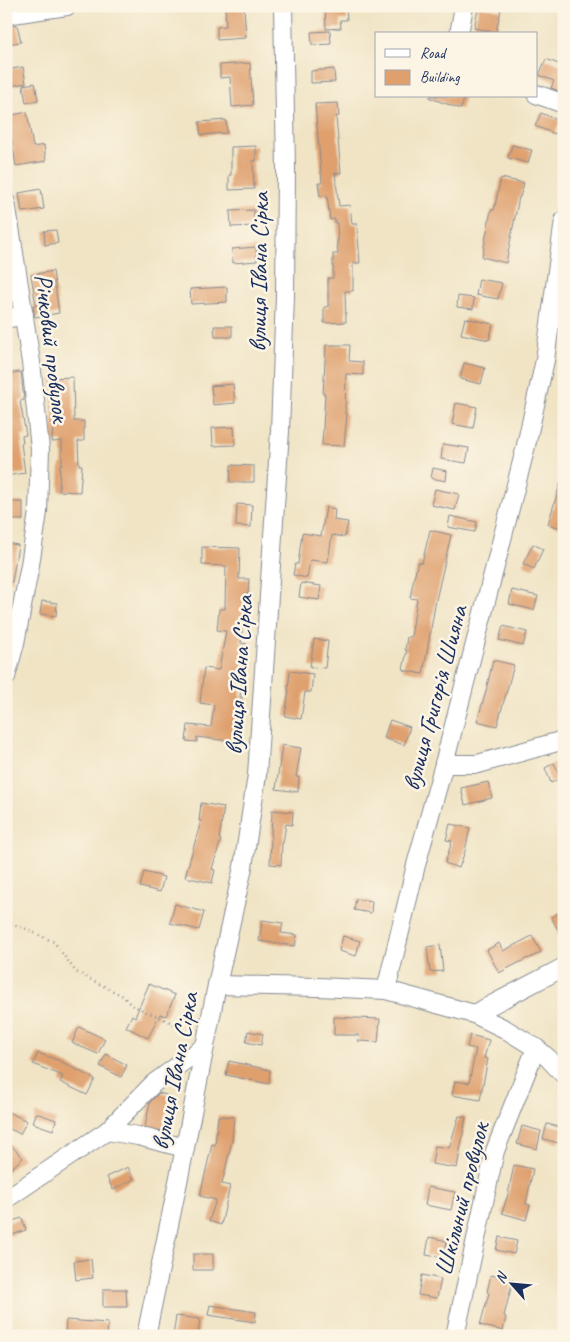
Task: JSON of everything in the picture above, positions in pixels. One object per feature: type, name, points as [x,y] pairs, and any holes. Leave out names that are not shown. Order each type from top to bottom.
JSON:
[{"type":"street","points":[[6,15],[67,6]]},
{"type":"street","name":"вулиця Івана Сірка","points":[[146,1336],[217,984],[243,867],[258,775],[280,431],[285,296],[286,168],[283,6]]},
{"type":"street","points":[[459,32],[464,6]]},
{"type":"street","points":[[538,95],[564,104]]},
{"type":"street","name":"Річковий провулок","points":[[6,202],[31,362],[40,449],[38,512],[19,623],[6,677]]},
{"type":"street","name":"вулиця Григорія Шияна","points":[[386,990],[416,865],[444,764],[543,369],[564,220]]},
{"type":"street","points":[[6,318],[24,315]]},
{"type":"street","points":[[444,764],[478,764],[564,740]]},
{"type":"street","points":[[474,1014],[564,967]]},
{"type":"street","points":[[217,984],[386,990],[474,1014],[506,1029],[536,1048],[564,1076]]},
{"type":"street","points":[[6,1199],[107,1131],[154,1082],[205,1044]]},
{"type":"street","name":"Шкільний провулок","points":[[455,1336],[495,1150],[536,1048]]},
{"type":"street","points":[[107,1131],[138,1136],[185,1148]]},
{"type":"path","points":[[6,923],[24,928],[54,942],[76,972],[123,996],[131,1005],[170,1022],[205,1044]]},
{"type":"building","points":[[225,6],[244,6],[246,38],[217,40],[217,27],[226,26]]},
{"type":"building","points":[[325,6],[346,6],[347,20],[340,20],[341,28],[326,29]]},
{"type":"building","points":[[479,6],[501,10],[496,32],[474,28]]},
{"type":"building","points":[[17,25],[21,42],[6,44],[6,27]]},
{"type":"building","points":[[330,31],[331,44],[312,45],[311,32]]},
{"type":"building","points":[[546,59],[561,65],[564,59],[564,93],[551,88],[554,81],[539,75]]},
{"type":"building","points":[[250,63],[253,105],[232,107],[230,77],[220,78],[220,65]]},
{"type":"building","points":[[23,67],[26,83],[6,87],[6,70]]},
{"type":"building","points":[[334,69],[335,82],[311,83],[311,71]]},
{"type":"building","points":[[35,83],[38,100],[26,103],[23,85]]},
{"type":"building","points":[[430,98],[464,98],[461,109]]},
{"type":"building","points":[[338,103],[339,116],[336,117],[341,173],[335,173],[339,206],[350,205],[352,224],[357,224],[360,263],[353,263],[353,291],[345,291],[346,322],[324,323],[324,307],[328,307],[328,278],[333,278],[333,254],[338,254],[338,241],[337,223],[335,223],[335,219],[330,220],[327,195],[320,196],[318,183],[322,183],[315,104]]},
{"type":"building","points":[[27,112],[33,147],[44,145],[46,161],[16,166],[8,116]]},
{"type":"building","points":[[541,113],[560,121],[555,134],[535,126]]},
{"type":"building","points":[[226,120],[227,133],[201,135],[199,122]]},
{"type":"building","points":[[512,145],[532,150],[528,163],[508,158]]},
{"type":"building","points":[[256,146],[256,161],[253,161],[254,189],[229,190],[231,147]]},
{"type":"building","points":[[501,178],[524,183],[519,197],[506,263],[482,257],[491,210],[494,210]]},
{"type":"building","points":[[41,189],[44,209],[22,212],[19,193]]},
{"type":"building","points":[[254,210],[254,226],[231,227],[230,211]]},
{"type":"building","points":[[56,230],[58,243],[45,245],[44,231]]},
{"type":"building","points":[[256,247],[257,261],[233,263],[232,249]]},
{"type":"building","points":[[53,271],[59,313],[35,317],[33,306],[36,306],[31,275]]},
{"type":"building","points":[[479,279],[502,283],[498,299],[476,295]]},
{"type":"building","points":[[227,287],[227,302],[191,304],[190,289]]},
{"type":"building","points":[[458,296],[474,298],[473,309],[457,307]]},
{"type":"building","points":[[465,318],[493,324],[489,340],[461,334]]},
{"type":"building","points":[[214,326],[232,326],[232,337],[215,337]]},
{"type":"building","points":[[326,345],[350,345],[349,361],[363,362],[363,375],[346,374],[345,414],[347,414],[344,446],[322,445]]},
{"type":"building","points":[[464,363],[485,368],[481,384],[460,379]]},
{"type":"building","points":[[21,372],[24,400],[20,401],[26,435],[22,436],[23,443],[21,443],[25,473],[6,476],[6,374]]},
{"type":"building","points":[[73,377],[74,421],[84,421],[84,441],[78,441],[79,465],[82,465],[80,492],[59,491],[62,441],[52,442],[51,378]]},
{"type":"building","points":[[233,384],[235,403],[213,405],[211,386]]},
{"type":"building","points":[[456,403],[477,407],[473,428],[452,424]]},
{"type":"building","points":[[234,427],[235,445],[213,446],[212,428]]},
{"type":"building","points":[[443,444],[469,448],[466,463],[441,459]]},
{"type":"building","points":[[231,465],[254,466],[254,482],[230,482]]},
{"type":"building","points":[[433,468],[447,471],[446,481],[431,478]]},
{"type":"building","points":[[561,481],[564,482],[564,529],[548,524]]},
{"type":"building","points":[[435,489],[459,494],[455,510],[431,505]]},
{"type":"building","points":[[6,502],[23,502],[23,520],[6,520]]},
{"type":"building","points":[[237,504],[252,505],[251,527],[236,526]]},
{"type":"building","points":[[326,507],[335,509],[334,520],[348,522],[345,537],[332,535],[328,562],[310,560],[307,578],[293,575],[295,564],[298,564],[302,533],[321,536]]},
{"type":"building","points":[[450,516],[477,522],[475,532],[448,527]]},
{"type":"building","points":[[430,530],[451,535],[436,600],[423,674],[403,670],[407,650],[405,650],[407,637],[411,637],[417,599],[410,598],[414,577],[418,562],[422,563]]},
{"type":"building","points":[[6,543],[18,545],[12,582],[6,581]]},
{"type":"building","points":[[533,544],[543,549],[534,569],[523,564]]},
{"type":"building","points":[[202,547],[240,548],[239,579],[249,579],[248,594],[245,593],[241,643],[247,644],[242,673],[240,697],[242,697],[236,742],[197,737],[197,742],[186,741],[188,725],[211,727],[214,705],[200,703],[204,668],[219,670],[226,631],[217,630],[219,609],[225,609],[226,566],[202,565]]},
{"type":"building","points":[[301,583],[321,586],[319,600],[299,597]]},
{"type":"building","points":[[512,590],[538,596],[534,610],[509,604]]},
{"type":"building","points":[[42,601],[57,603],[56,616],[40,614]]},
{"type":"building","points":[[503,626],[527,632],[523,646],[499,640]]},
{"type":"building","points":[[314,639],[328,641],[325,668],[310,667]]},
{"type":"building","points":[[493,660],[514,665],[497,726],[477,721]]},
{"type":"building","points":[[290,671],[313,674],[311,692],[305,692],[301,719],[285,716]]},
{"type":"building","points":[[390,720],[410,727],[404,745],[384,738]]},
{"type":"building","points":[[282,745],[301,748],[296,777],[299,777],[298,792],[276,789]]},
{"type":"building","points":[[554,763],[561,778],[551,783],[545,768]]},
{"type":"building","points":[[488,782],[492,798],[465,805],[461,788]]},
{"type":"building","points":[[201,803],[224,807],[219,839],[221,840],[212,869],[215,870],[212,883],[185,877],[201,821],[199,821]]},
{"type":"building","points":[[272,810],[293,812],[292,825],[286,824],[282,843],[281,865],[270,864]]},
{"type":"building","points":[[450,824],[470,828],[459,868],[445,863],[452,841],[446,840]]},
{"type":"building","points":[[144,872],[164,877],[160,892],[140,887]]},
{"type":"building","points":[[356,899],[372,901],[371,913],[354,910]]},
{"type":"building","points":[[175,904],[204,912],[199,930],[170,923]]},
{"type":"building","points":[[564,910],[564,941],[551,917]]},
{"type":"building","points":[[262,920],[283,923],[281,933],[297,935],[295,946],[259,941]]},
{"type":"building","points":[[343,936],[360,941],[356,956],[339,951]]},
{"type":"building","points":[[532,936],[541,952],[499,973],[487,950],[499,943],[503,951]]},
{"type":"building","points":[[440,945],[443,971],[430,972],[427,947]]},
{"type":"building","points":[[149,984],[175,995],[166,1016],[160,1014],[148,1038],[126,1027],[132,1015],[135,1017]]},
{"type":"building","points":[[334,1017],[380,1019],[378,1042],[358,1041],[359,1035],[334,1035]]},
{"type":"building","points":[[79,1027],[105,1039],[98,1054],[72,1043]]},
{"type":"building","points":[[248,1031],[263,1034],[261,1045],[246,1042]]},
{"type":"building","points":[[470,1035],[489,1040],[484,1058],[488,1059],[480,1100],[452,1095],[455,1081],[469,1083],[476,1049],[467,1047]]},
{"type":"building","points":[[38,1053],[60,1061],[95,1079],[87,1095],[60,1082],[63,1076],[33,1064]]},
{"type":"building","points":[[106,1054],[127,1065],[121,1077],[100,1066]]},
{"type":"building","points":[[229,1061],[270,1070],[269,1084],[226,1075]]},
{"type":"building","points":[[159,1093],[170,1096],[162,1131],[145,1127],[150,1102]]},
{"type":"building","points":[[6,1111],[27,1121],[20,1134],[6,1127]]},
{"type":"building","points":[[36,1113],[56,1120],[53,1130],[33,1123]]},
{"type":"building","points":[[218,1116],[234,1117],[232,1141],[222,1184],[230,1186],[221,1225],[209,1221],[216,1200],[200,1196],[212,1144],[215,1145]]},
{"type":"building","points":[[459,1116],[466,1117],[457,1168],[432,1164],[435,1146],[449,1148]]},
{"type":"building","points":[[547,1124],[563,1128],[559,1143],[543,1139]]},
{"type":"building","points":[[522,1126],[541,1131],[537,1149],[517,1144]]},
{"type":"building","points":[[6,1140],[23,1158],[6,1173]]},
{"type":"building","points":[[514,1165],[533,1169],[526,1204],[530,1205],[526,1220],[502,1213]]},
{"type":"building","points":[[128,1167],[134,1179],[113,1190],[107,1177]]},
{"type":"building","points":[[428,1187],[455,1192],[451,1210],[425,1205]]},
{"type":"building","points":[[22,1218],[26,1230],[6,1237],[6,1223]]},
{"type":"building","points":[[429,1237],[447,1241],[444,1258],[426,1255]]},
{"type":"building","points":[[499,1237],[517,1241],[514,1254],[496,1250]]},
{"type":"building","points":[[193,1254],[213,1254],[213,1270],[193,1270]]},
{"type":"building","points":[[91,1259],[93,1278],[76,1280],[74,1261]]},
{"type":"building","points":[[422,1275],[441,1279],[437,1298],[418,1295]]},
{"type":"building","points":[[491,1275],[513,1280],[504,1316],[506,1317],[503,1331],[480,1325],[489,1293],[487,1292]]},
{"type":"building","points":[[103,1289],[126,1289],[127,1307],[103,1307]]},
{"type":"building","points":[[210,1305],[256,1312],[255,1322],[208,1315]]},
{"type":"building","points":[[176,1316],[200,1319],[198,1336],[173,1336]]},
{"type":"building","points":[[66,1320],[108,1323],[107,1336],[65,1334]]}]
